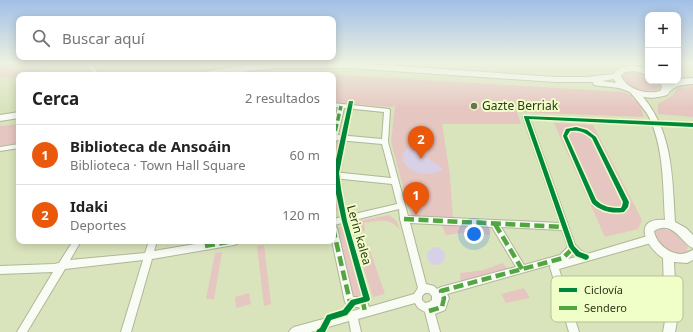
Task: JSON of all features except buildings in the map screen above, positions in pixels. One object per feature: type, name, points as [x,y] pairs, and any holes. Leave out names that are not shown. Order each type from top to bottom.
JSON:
[{"type":"highway","points":[[476,78],[601,83],[624,86],[634,92],[654,96],[664,93],[665,84]]},
{"type":"highway","points":[[563,78],[596,78]]},
{"type":"highway","points":[[619,78],[624,86]]},
{"type":"highway","points":[[681,82],[693,81]]},
{"type":"highway","points":[[0,118],[16,115]]},
{"type":"highway","points":[[0,122],[16,120]]},
{"type":"main road","points":[[634,92],[648,108],[666,161],[670,225]]},
{"type":"main road","points":[[648,108],[649,100],[654,96]]},
{"type":"main road","points":[[692,240],[678,228],[670,225],[657,224],[649,229],[651,240],[661,251],[668,255],[682,259],[693,256]]},
{"type":"main road","points":[[668,255],[669,276]]},
{"type":"main road","points":[[669,332],[670,322]]},
{"type":"street","points":[[336,105],[387,110],[385,142],[400,206],[423,289]]},
{"type":"street","points":[[336,125],[340,106]]},
{"type":"street","points":[[586,257],[578,254],[573,248],[526,117],[693,125]]},
{"type":"street","points":[[336,139],[385,142]]},
{"type":"street","points":[[0,149],[16,146]]},
{"type":"street","points":[[336,175],[394,181]]},
{"type":"street","points":[[336,221],[400,206]]},
{"type":"street","points":[[404,219],[565,227]]},
{"type":"street","points":[[495,224],[522,270]]},
{"type":"street","points":[[557,276],[554,267],[651,240]]},
{"type":"street","name":"Lerin kalea","points":[[336,241],[350,302],[363,302],[365,312]]},
{"type":"street","points":[[22,332],[75,244]]},
{"type":"street","points":[[126,332],[152,244]]},
{"type":"street","points":[[0,270],[62,267],[149,256],[217,244]]},
{"type":"street","points":[[423,289],[420,291],[417,298],[419,303],[429,309],[442,306],[444,298],[441,291],[563,258],[573,248]]},
{"type":"street","points":[[423,289],[432,291],[436,299],[433,306],[429,309]]},
{"type":"street","points":[[294,332],[315,329],[365,312],[417,298]]},
{"type":"street","points":[[429,309],[435,332]]},
{"type":"street","points":[[352,316],[356,332]]},
{"type":"street","points":[[571,322],[574,332]]},
{"type":"shaded area","points":[[336,78],[400,78],[623,92],[634,96],[631,98],[640,104],[644,117],[517,112],[521,124],[442,124],[450,176],[453,220],[411,217],[391,142],[395,106],[397,105],[391,107],[336,102]]},
{"type":"shaded area","points":[[622,78],[645,78],[645,84],[659,84],[660,87],[658,89],[648,91],[629,87]]},
{"type":"shaded area","points":[[693,86],[693,117],[658,114],[658,104],[673,95],[678,88]]},
{"type":"shaded area","points":[[554,123],[593,125],[642,220],[638,229],[605,237]]},
{"type":"shaded area","points":[[16,124],[16,143],[0,146],[0,126]]},
{"type":"shaded area","points":[[336,142],[342,143],[338,167],[336,167]]},
{"type":"shaded area","points":[[410,146],[423,154],[423,158],[428,158],[443,169],[435,173],[426,174],[418,173],[410,169],[405,164],[403,158],[404,152]]},
{"type":"shaded area","points":[[336,181],[337,181],[341,210],[336,211]]},
{"type":"shaded area","points":[[389,215],[396,220],[400,230],[392,223],[379,221],[364,223],[365,231],[356,232],[353,222]]},
{"type":"shaded area","points":[[441,224],[491,226],[490,235],[463,233],[446,235]]},
{"type":"shaded area","points":[[344,226],[366,298],[350,302],[336,242],[336,228]]},
{"type":"shaded area","points":[[662,228],[678,233],[688,245],[687,252],[676,254],[664,247],[654,234],[655,231]]},
{"type":"shaded area","points":[[264,245],[271,304],[264,306],[257,246]]},
{"type":"shaded area","points":[[368,245],[385,294],[373,297],[357,248]]},
{"type":"shaded area","points":[[436,247],[442,250],[445,256],[442,262],[436,265],[430,262],[427,256],[430,250]]},
{"type":"shaded area","points":[[222,252],[214,299],[206,299],[215,253]]},
{"type":"shaded area","points":[[502,263],[510,270],[461,283],[460,273],[484,270]]},
{"type":"shaded area","points":[[524,288],[530,298],[506,303],[501,294]]},
{"type":"shaded area","points":[[249,293],[251,304],[236,308],[235,297]]},
{"type":"marked path","points":[[336,128],[341,106]]},
{"type":"marked path","points":[[404,219],[565,227]]},
{"type":"marked path","points":[[495,224],[522,269]]},
{"type":"marked path","points":[[336,241],[350,302],[363,302],[365,312]]},
{"type":"marked path","points":[[205,246],[217,244]]},
{"type":"marked path","points":[[429,311],[442,307],[444,298],[441,291],[563,258],[573,248]]},
{"type":"cycle path","points":[[319,332],[322,331],[329,317],[345,313],[353,302],[367,299],[344,221],[336,173],[351,102]]},
{"type":"cycle path","points":[[586,257],[578,254],[572,247],[526,117],[693,125]]},
{"type":"cycle path","points":[[576,129],[585,131],[594,137],[626,202],[625,207],[622,210],[607,209],[594,201],[565,136],[568,130],[576,129]]},
{"type":"place","name":"Gazte Berriak","points":[[474,106]]},
{"type":"place","name":"Idaki","points":[[421,159]]},
{"type":"place","name":"Biblioteca de Ansoáin","points":[[416,215]]}]
